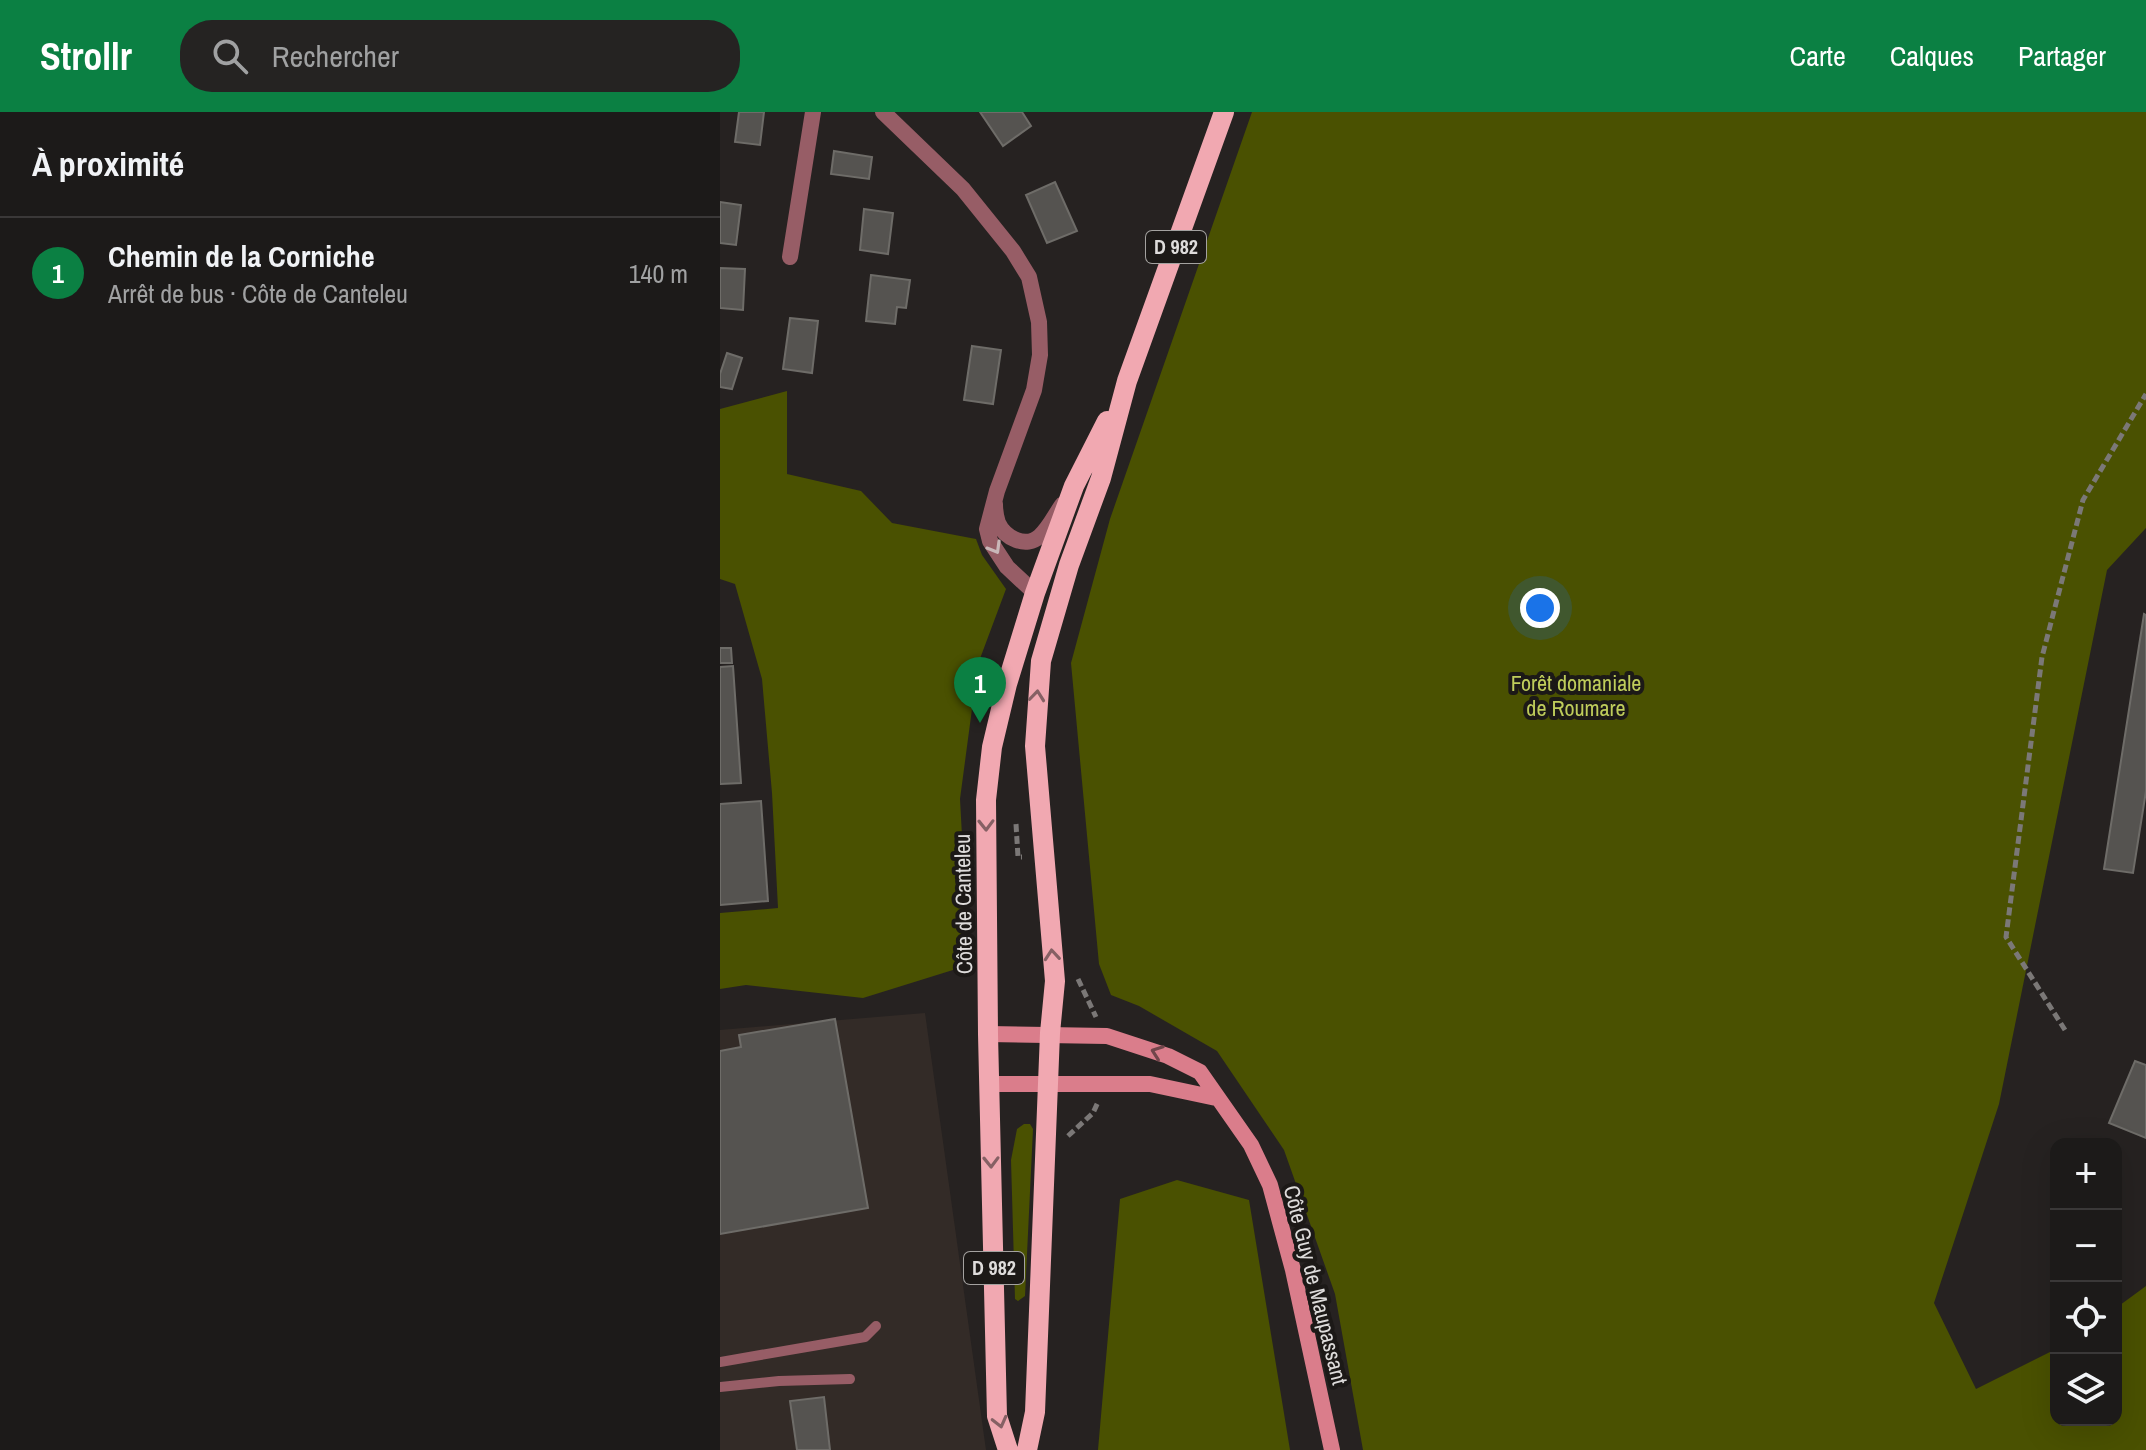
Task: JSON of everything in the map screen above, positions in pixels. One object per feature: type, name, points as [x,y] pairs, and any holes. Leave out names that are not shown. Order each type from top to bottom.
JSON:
[{"type":"main road","name":"Côte de Canteleu","points":[[1027,1450],[1035,1412],[1050,1033],[1055,981],[1035,746],[1041,661],[1069,565],[1101,478],[1127,381],[1224,112]]},
{"type":"main road","name":"Côte de Canteleu","points":[[1008,1450],[997,1416],[986,800],[992,747],[1007,684],[1035,593],[1074,486],[1127,381]]},
{"type":"street","points":[[790,257],[813,112]]},
{"type":"street","points":[[883,112],[963,189],[1013,251],[1029,277],[1039,322],[1040,355],[1034,390],[994,499],[987,529],[990,541],[1007,567],[1035,593]]},
{"type":"street","points":[[994,499],[998,523],[1003,530],[1015,539],[1028,542],[1042,535],[1074,486]]},
{"type":"street","name":"Côte Guy de Maupassant","points":[[988,1034],[1107,1036],[1168,1056],[1200,1072],[1256,1155],[1277,1205],[1332,1450]]},
{"type":"street","points":[[989,1084],[1150,1084],[1216,1098]]},
{"type":"lane","points":[[720,1362],[865,1337],[876,1326]]},
{"type":"lane","points":[[720,1387],[850,1379]]},
{"type":"path","points":[[2065,1030],[2006,937],[2042,657],[2083,500],[2146,394]]},
{"type":"shaded area","points":[[925,1013],[986,1450],[720,1450],[720,1030]]},
{"type":"green space","name":"Forêt domaniale de Roumare","points":[[1252,112],[2146,112],[2146,528],[2107,570],[1999,1104],[1934,1303],[1976,1389],[2050,1352],[2050,1426],[2122,1426],[2122,1304],[2146,1286],[2146,1450],[1363,1450],[1335,1294],[1284,1150],[1217,1051],[1139,1006],[1111,995],[1099,964],[1071,663],[1110,519]]},
{"type":"green space","points":[[787,391],[787,474],[861,491],[892,523],[976,539],[982,555],[1006,589],[978,664],[960,799],[969,965],[863,998],[746,985],[720,989],[720,913],[778,908],[762,679],[735,584],[720,579],[720,409]]},
{"type":"green space","points":[[1030,1124],[1033,1129],[1025,1296],[1018,1301],[1015,1299],[1011,1160],[1017,1129]]},
{"type":"green space","points":[[1177,1180],[1249,1200],[1290,1450],[1098,1450],[1120,1199]]},
{"type":"building","points":[[739,112],[764,112],[760,145],[735,142]]},
{"type":"building","points":[[980,112],[1022,112],[1031,126],[1003,146]]},
{"type":"building","points":[[834,151],[872,157],[869,179],[831,174]]},
{"type":"building","points":[[1055,182],[1077,231],[1047,243],[1026,195]]},
{"type":"building","points":[[720,202],[741,205],[736,245],[720,243]]},
{"type":"building","points":[[864,209],[893,213],[888,254],[860,250]]},
{"type":"building","points":[[720,268],[745,269],[743,310],[720,308]]},
{"type":"building","points":[[871,275],[910,280],[906,308],[897,307],[895,324],[866,321]]},
{"type":"building","points":[[790,318],[818,321],[812,373],[783,369]]},
{"type":"building","points":[[972,346],[1001,350],[993,404],[964,400]]},
{"type":"building","points":[[727,353],[742,358],[732,389],[720,387],[720,374]]},
{"type":"building","points":[[2144,614],[2146,791],[2133,873],[2104,869]]},
{"type":"building","points":[[720,648],[731,648],[732,663],[720,663]]},
{"type":"building","points":[[733,666],[741,783],[720,784],[720,667]]},
{"type":"building","points":[[761,801],[768,901],[720,905],[720,804]]},
{"type":"building","points":[[835,1019],[868,1208],[720,1234],[720,1051],[741,1047],[739,1035]]},
{"type":"building","points":[[2135,1061],[2146,1065],[2146,1138],[2109,1123]]},
{"type":"building","points":[[824,1397],[830,1450],[797,1450],[790,1401]]},
{"type":"place","name":"Chemin de la Corniche","points":[[980,723]]}]
